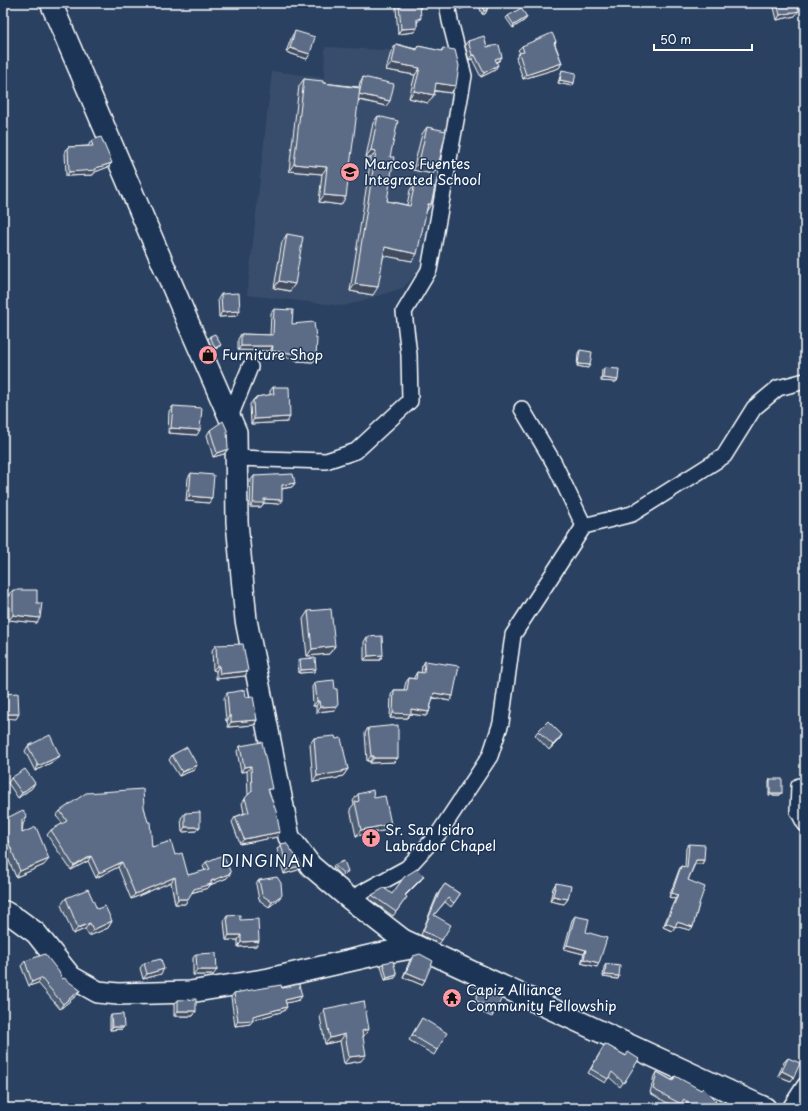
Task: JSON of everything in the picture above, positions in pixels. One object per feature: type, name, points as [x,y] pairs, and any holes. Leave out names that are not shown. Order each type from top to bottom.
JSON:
[{"type":"main road","points":[[51,3],[192,334],[236,432],[235,458],[237,522],[246,620],[289,837],[311,866],[350,900],[403,940],[765,1108]]},
{"type":"main road","points":[[3,912],[17,919],[36,933],[71,977],[98,992],[118,994],[190,992],[269,979],[378,954],[417,947]]},
{"type":"street","points":[[235,458],[326,461],[356,451],[410,401],[409,355],[404,312],[429,270],[464,76],[447,3]]},
{"type":"street","points":[[230,418],[250,367]]},
{"type":"street","points":[[350,900],[407,868],[439,833],[490,756],[501,723],[513,635],[584,526],[632,514],[724,456],[754,408],[778,388],[805,381]]},
{"type":"street","points":[[522,409],[554,463],[584,526]]},
{"type":"street","points":[[805,790],[799,786],[798,811],[805,824]]},
{"type":"street","points":[[790,1108],[805,1085]]},
{"type":"shaded area","name":"Marcos Fuentes Integrated School","points":[[325,47],[460,54],[423,266],[403,288],[344,306],[247,295],[272,71],[324,78]]},
{"type":"building","points":[[399,3],[420,3],[421,18],[417,19],[417,28],[401,29]]},
{"type":"building","points":[[462,3],[471,3],[463,6]]},
{"type":"building","points":[[482,3],[487,3],[487,10],[484,11]]},
{"type":"building","points":[[777,3],[797,3],[799,11],[780,15]]},
{"type":"building","points":[[521,8],[527,17],[514,25],[508,16]]},
{"type":"building","points":[[295,31],[315,37],[310,54],[290,48]]},
{"type":"building","points":[[552,33],[556,41],[554,43],[562,63],[526,75],[519,53],[524,52],[522,46]]},
{"type":"building","points":[[484,36],[487,47],[499,45],[502,57],[495,59],[498,65],[484,73],[475,55],[472,55],[468,41]]},
{"type":"building","points":[[396,44],[417,50],[418,46],[442,51],[443,48],[455,50],[459,66],[456,86],[436,83],[434,95],[414,91],[420,68],[392,63]]},
{"type":"building","points":[[562,70],[576,73],[574,83],[560,80]]},
{"type":"building","points":[[363,77],[394,84],[390,101],[359,94]]},
{"type":"building","points":[[304,79],[360,88],[346,197],[324,195],[327,167],[294,164]]},
{"type":"building","points":[[378,116],[398,121],[390,157],[394,157],[387,201],[410,206],[415,183],[435,187],[431,204],[428,204],[417,254],[385,247],[378,287],[355,284],[376,151],[371,150]]},
{"type":"building","points":[[427,127],[446,131],[438,167],[419,162]]},
{"type":"building","points":[[101,137],[112,163],[96,168],[96,170],[69,172],[68,147],[93,146],[91,141]]},
{"type":"building","points":[[287,234],[303,237],[295,284],[279,281]]},
{"type":"building","points":[[239,293],[240,311],[222,312],[221,294]]},
{"type":"building","points":[[274,309],[293,310],[292,324],[314,322],[317,338],[316,358],[298,356],[299,354],[272,351],[273,346],[241,346],[241,334],[273,335]]},
{"type":"building","points":[[215,334],[221,345],[215,348],[210,336]]},
{"type":"building","points":[[580,350],[592,352],[590,365],[578,364]]},
{"type":"building","points":[[604,368],[619,369],[618,380],[603,378]]},
{"type":"building","points":[[273,387],[289,387],[290,417],[254,419],[253,400],[256,399],[256,397],[274,394]]},
{"type":"building","points":[[173,406],[202,408],[200,430],[171,428]]},
{"type":"building","points":[[223,421],[227,430],[228,449],[217,453],[210,430]]},
{"type":"building","points":[[191,473],[214,475],[212,498],[189,496]]},
{"type":"building","points":[[293,474],[295,483],[282,485],[282,500],[264,499],[264,503],[253,503],[254,476]]},
{"type":"building","points":[[13,590],[37,590],[37,603],[42,603],[40,618],[13,615]]},
{"type":"building","points":[[331,609],[335,646],[312,649],[308,611]]},
{"type":"building","points":[[382,636],[383,655],[368,656],[367,637]]},
{"type":"building","points":[[243,644],[248,671],[220,674],[219,666],[217,666],[216,645]]},
{"type":"building","points":[[315,658],[316,669],[301,670],[300,659]]},
{"type":"building","points":[[425,661],[459,666],[453,696],[434,693],[429,712],[411,709],[411,714],[393,713],[394,690],[407,690],[409,678],[416,679],[417,672],[424,673]]},
{"type":"building","points":[[334,680],[335,689],[337,689],[338,706],[320,707],[319,701],[317,701],[315,682]]},
{"type":"building","points":[[245,690],[246,697],[253,696],[257,720],[231,722],[227,693]]},
{"type":"building","points":[[18,693],[19,714],[3,714],[3,694]]},
{"type":"building","points":[[548,721],[562,735],[553,745],[538,731]]},
{"type":"building","points":[[398,725],[398,758],[374,758],[374,756],[371,756],[368,728]]},
{"type":"building","points":[[50,735],[60,756],[38,766],[28,746]]},
{"type":"building","points":[[335,736],[336,739],[341,738],[348,769],[342,772],[317,776],[314,738]]},
{"type":"building","points":[[262,742],[272,789],[268,789],[276,811],[280,832],[244,839],[235,817],[249,812],[245,798],[252,791],[251,766],[244,767],[240,746]]},
{"type":"building","points":[[187,747],[197,765],[182,772],[172,755]]},
{"type":"building","points":[[25,769],[35,783],[22,793],[11,778]]},
{"type":"building","points":[[770,779],[782,779],[782,793],[770,793]]},
{"type":"building","points":[[143,789],[144,807],[148,822],[150,822],[152,847],[171,841],[175,855],[182,853],[188,875],[210,869],[206,862],[223,855],[231,873],[211,881],[211,884],[194,889],[188,899],[178,899],[175,877],[135,894],[122,862],[99,873],[91,856],[74,866],[51,830],[67,821],[60,811],[86,793]]},
{"type":"building","points":[[373,790],[374,798],[385,796],[391,824],[361,830],[355,802],[359,801],[358,794]]},
{"type":"building","points":[[23,810],[27,817],[22,820],[22,833],[36,827],[49,859],[20,871],[4,831],[3,832],[3,820]]},
{"type":"building","points":[[200,812],[200,827],[185,827],[185,813]]},
{"type":"building","points":[[286,843],[300,862],[301,866],[287,869],[281,844]]},
{"type":"building","points":[[689,844],[705,845],[704,860],[696,860],[688,880],[705,887],[693,927],[677,922],[675,927],[666,923],[678,895],[672,893],[681,866],[687,868]]},
{"type":"building","points":[[344,861],[348,871],[343,873],[334,865]]},
{"type":"building","points":[[417,869],[424,876],[405,895],[407,897],[396,912],[372,895],[384,888],[392,894],[404,877]]},
{"type":"building","points":[[277,877],[281,883],[282,895],[272,902],[262,895],[259,880]]},
{"type":"building","points":[[556,883],[571,886],[568,899],[553,896]]},
{"type":"building","points":[[445,884],[460,894],[454,903],[448,898],[434,915],[451,925],[442,940],[423,931],[440,891]]},
{"type":"building","points":[[88,889],[97,909],[105,906],[112,921],[93,930],[90,923],[78,928],[66,898]]},
{"type":"building","points":[[240,915],[240,920],[258,919],[259,941],[241,942],[241,935],[229,935],[227,916]]},
{"type":"building","points":[[575,916],[589,919],[586,932],[607,938],[599,963],[584,959],[586,950],[567,945]]},
{"type":"building","points":[[216,953],[217,970],[197,970],[196,954]]},
{"type":"building","points":[[45,954],[59,972],[62,979],[64,978],[80,990],[63,1004],[41,978],[32,982],[25,961]]},
{"type":"building","points":[[420,954],[433,961],[425,980],[406,972],[413,956]]},
{"type":"building","points":[[161,959],[164,969],[147,974],[144,963]]},
{"type":"building","points":[[393,961],[397,975],[387,978],[383,963]]},
{"type":"building","points":[[606,964],[620,966],[619,976],[605,975]]},
{"type":"building","points":[[299,984],[302,996],[285,1000],[287,1007],[253,1016],[253,1020],[238,1021],[234,993],[281,985],[282,988]]},
{"type":"building","points":[[480,989],[493,995],[494,992],[503,996],[493,1015],[485,1010],[487,1006],[475,1000]]},
{"type":"building","points":[[196,999],[196,1011],[178,1011],[178,1000]]},
{"type":"building","points":[[364,1001],[369,1029],[362,1031],[366,1055],[349,1057],[345,1034],[330,1038],[324,1009]]},
{"type":"building","points":[[123,1014],[124,1027],[112,1027],[111,1015]]},
{"type":"building","points":[[422,1018],[447,1033],[437,1050],[412,1035]]},
{"type":"building","points":[[3,1023],[6,1028],[3,1030]]},
{"type":"building","points":[[605,1044],[626,1056],[628,1052],[639,1059],[624,1083],[612,1072],[608,1079],[591,1069]]},
{"type":"building","points":[[788,1058],[800,1063],[794,1077],[782,1071]]},
{"type":"building","points":[[657,1072],[673,1081],[675,1076],[701,1090],[703,1088],[716,1101],[708,1108],[692,1108],[684,1099],[681,1104],[653,1089]]},
{"type":"place","name":"Marcos Fuentes Integrated School","points":[[350,172]]},
{"type":"place","name":"Furniture Shop","points":[[208,355]]},
{"type":"place","name":"Sr. San Isidro Labrador Chapel","points":[[371,838]]},
{"type":"place","name":"Capiz Alliance Community Fellowship","points":[[452,998]]},
{"type":"district","name":"DINGINAN","points":[[268,861]]}]
